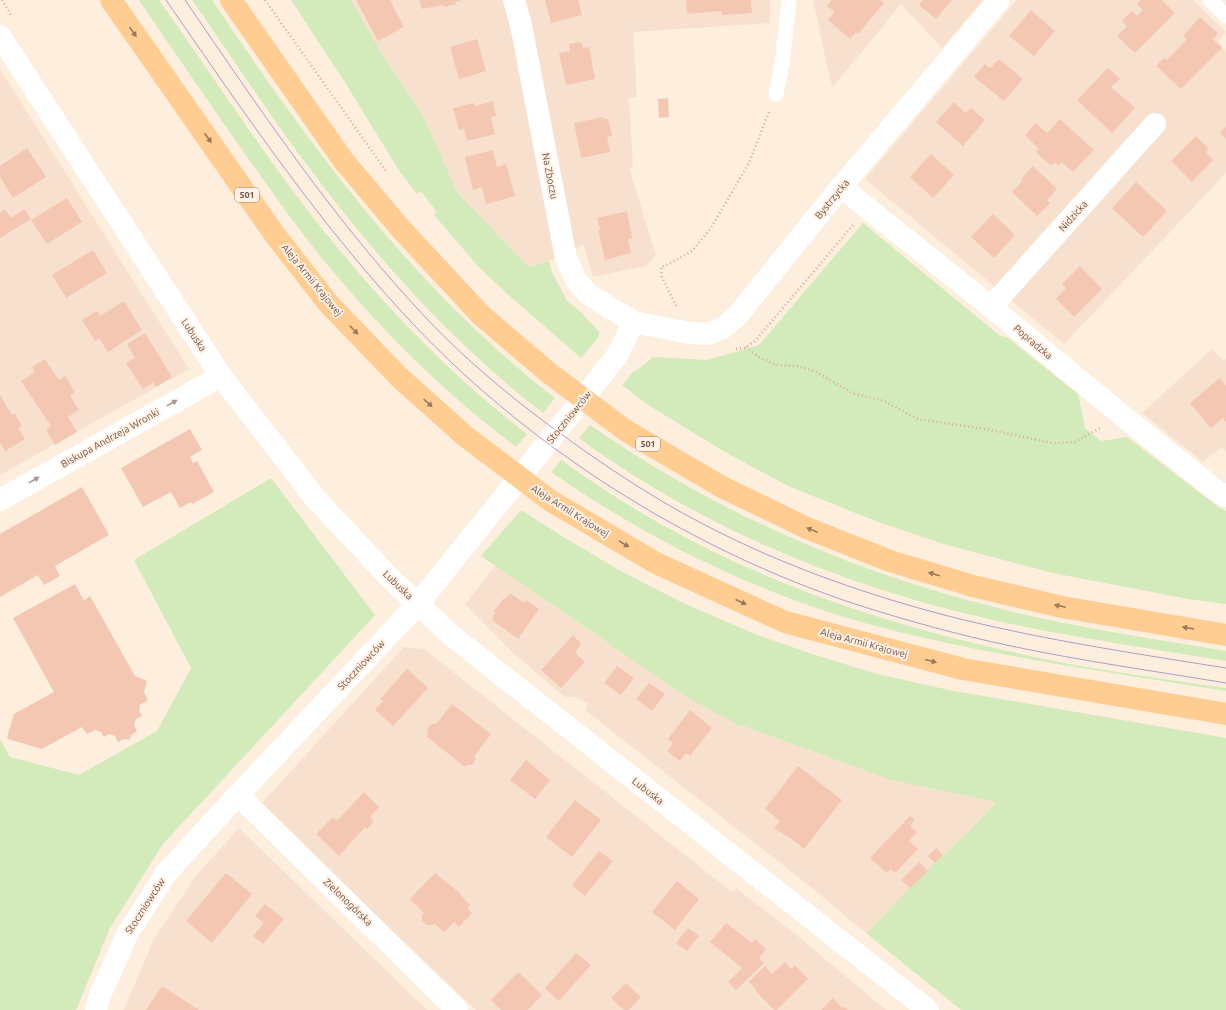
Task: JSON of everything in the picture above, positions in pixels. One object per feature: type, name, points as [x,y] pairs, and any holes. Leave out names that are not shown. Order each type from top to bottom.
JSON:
[{"type":"main road","name":"Aleja Armii Krajowej","points":[[111,0],[275,235],[328,303],[399,377],[464,436],[551,501],[656,563],[785,622],[963,669],[1226,714]]},
{"type":"main road","name":"501","points":[[231,0],[344,160],[401,230],[481,315],[549,373],[625,430],[722,487],[807,528],[890,561],[974,586],[1062,607],[1226,635]]},
{"type":"street","name":"Na Zboczu","points":[[514,0],[521,25],[566,258],[576,280],[589,295],[634,322]]},
{"type":"street","name":"Bystrzycka","points":[[634,322],[689,333],[708,334],[723,328],[737,316],[841,187],[998,0]]},
{"type":"street","name":"Lubuska","points":[[0,36],[221,376],[314,498],[388,576],[452,636],[928,1010]]},
{"type":"street","name":"Nidzicka","points":[[991,307],[1154,124]]},
{"type":"street","name":"Popradzka","points":[[841,187],[991,307],[1124,417],[1217,491],[1226,496]]},
{"type":"street","name":"Stoczniowców","points":[[96,1010],[100,995],[128,933],[167,872],[418,604],[617,356],[634,322]]},
{"type":"street","name":"Biskupa Andrzeja Wronki","points":[[0,500],[221,376]]},
{"type":"street","name":"Zielonogórska","points":[[238,795],[457,1010]]},
{"type":"lane","points":[[776,94],[782,64],[789,0]]},
{"type":"lane","points":[[1210,0],[1226,16]]},
{"type":"path","points":[[2,0],[12,17]]},
{"type":"path","points":[[265,0],[388,174]]},
{"type":"path","points":[[689,333],[662,277],[661,267],[692,251],[711,228],[748,163],[776,94]]},
{"type":"path","points":[[731,350],[746,347],[756,340],[867,208]]},
{"type":"path","points":[[746,347],[759,357],[776,365],[797,366],[815,371],[852,393],[884,401],[918,419],[991,430],[1052,443],[1075,442],[1124,417]]},
{"type":"shaded area","points":[[351,0],[770,0],[770,23],[633,32],[637,97],[629,98],[633,167],[629,168],[656,255],[646,266],[593,277],[584,245],[549,261],[529,267],[457,192],[424,117],[381,52]]},
{"type":"shaded area","points":[[813,0],[983,0],[942,48],[901,4],[832,88]]},
{"type":"shaded area","points":[[1017,0],[1193,0],[1226,32],[1218,41],[1226,52],[1226,173],[1064,344],[865,179]]},
{"type":"shaded area","points":[[0,69],[189,369],[0,475]]},
{"type":"shaded area","points":[[1212,349],[1223,361],[1226,359],[1226,451],[1222,447],[1203,462],[1142,413]]},
{"type":"shaded area","points":[[495,566],[688,698],[741,725],[891,780],[996,802],[968,832],[866,933],[807,884],[585,710],[588,704],[576,697],[565,697],[512,652],[465,604]]},
{"type":"shaded area","points":[[404,647],[424,649],[732,892],[736,888],[795,934],[886,1010],[476,1010],[267,813],[262,803]]},
{"type":"shaded area","points":[[239,828],[427,1010],[124,1010],[153,941],[195,877]]},
{"type":"green space","points":[[139,0],[159,0],[283,178],[352,266],[435,354],[495,409],[527,434],[516,447],[441,385],[395,340],[351,293],[304,235],[267,185]]},
{"type":"green space","points":[[192,0],[212,0],[327,162],[367,213],[410,262],[455,310],[503,355],[555,398],[543,413],[509,386],[445,327],[386,263],[331,196],[275,122]]},
{"type":"green space","points":[[291,0],[351,0],[381,52],[424,117],[457,192],[529,267],[549,261],[552,272],[567,301],[582,313],[599,332],[599,337],[581,358],[504,291],[478,266],[434,215],[436,211],[421,191],[417,194],[400,172],[346,84]]},
{"type":"green space","points":[[863,223],[999,335],[1008,338],[1078,394],[1085,428],[1101,441],[1127,437],[1217,506],[1226,511],[1226,604],[1188,599],[1053,573],[943,544],[878,522],[788,486],[725,452],[648,405],[622,385],[634,371],[653,357],[707,360],[759,345]]},
{"type":"green space","points":[[590,425],[636,456],[684,484],[783,534],[835,556],[940,592],[994,607],[1109,632],[1226,651],[1226,661],[1080,637],[993,620],[883,590],[830,572],[725,526],[674,500],[579,438]]},
{"type":"green space","points":[[561,460],[632,507],[698,544],[741,565],[828,600],[917,628],[1008,651],[1089,667],[1226,688],[1226,691],[1006,655],[918,637],[832,613],[789,598],[707,563],[666,543],[627,521],[551,472]]},
{"type":"green space","points":[[271,478],[375,615],[163,844],[110,928],[76,1010],[0,1010],[0,739],[10,757],[79,775],[157,731],[191,668],[134,560]]},
{"type":"green space","points":[[521,510],[619,570],[683,603],[755,634],[812,654],[877,674],[949,690],[1226,738],[1226,1010],[961,1010],[866,933],[968,832],[996,802],[891,780],[741,725],[740,726],[688,698],[481,556]]},
{"type":"building","points":[[356,0],[390,0],[404,27],[378,41]]},
{"type":"building","points":[[419,0],[461,1],[444,7],[443,5],[422,9]]},
{"type":"building","points":[[545,0],[578,0],[582,15],[551,23]]},
{"type":"building","points":[[686,0],[751,0],[752,13],[722,15],[722,11],[687,14]]},
{"type":"building","points":[[832,0],[880,0],[884,3],[858,34],[856,32],[850,39],[828,20],[835,12],[827,6]]},
{"type":"building","points":[[923,0],[952,0],[936,19],[919,5]]},
{"type":"building","points":[[1140,0],[1162,0],[1175,13],[1135,53],[1117,36],[1127,26],[1122,21],[1132,11],[1137,16],[1143,10],[1137,4]]},
{"type":"building","points":[[1031,10],[1055,31],[1034,56],[1009,36]]},
{"type":"building","points":[[1200,17],[1218,34],[1213,39],[1222,48],[1181,89],[1156,66],[1164,58],[1167,60],[1187,39],[1183,36]]},
{"type":"building","points":[[477,39],[486,71],[459,79],[450,47]]},
{"type":"building","points":[[581,42],[583,48],[589,47],[595,79],[566,85],[559,53],[570,51],[569,44]]},
{"type":"building","points":[[999,59],[1023,79],[1004,101],[974,77],[985,64],[990,68]]},
{"type":"building","points":[[1108,68],[1120,79],[1111,87],[1135,108],[1112,133],[1077,100]]},
{"type":"building","points":[[668,98],[669,117],[659,118],[658,99]]},
{"type":"building","points":[[493,101],[496,116],[491,117],[495,134],[467,141],[464,129],[459,130],[453,108],[474,103],[475,106]]},
{"type":"building","points":[[954,102],[966,113],[971,108],[985,120],[963,146],[936,122]]},
{"type":"building","points":[[603,117],[604,119],[608,119],[612,136],[607,137],[610,152],[581,158],[574,123]]},
{"type":"building","points":[[1060,119],[1094,150],[1073,172],[1062,162],[1058,166],[1055,162],[1051,166],[1036,152],[1039,149],[1025,135],[1036,123],[1047,133]]},
{"type":"building","points":[[1226,127],[1226,139],[1220,133]]},
{"type":"building","points":[[1196,136],[1209,149],[1206,152],[1213,160],[1192,182],[1171,161]]},
{"type":"building","points":[[27,148],[46,177],[13,198],[0,177],[0,166]]},
{"type":"building","points":[[493,150],[497,167],[506,164],[515,196],[486,204],[482,187],[473,190],[465,157]]},
{"type":"building","points":[[931,154],[954,175],[933,198],[910,177]]},
{"type":"building","points":[[1033,166],[1057,189],[1047,200],[1050,203],[1037,216],[1012,192]]},
{"type":"building","points":[[1136,182],[1167,211],[1143,237],[1112,208]]},
{"type":"building","points":[[67,198],[82,222],[47,244],[31,220]]},
{"type":"building","points":[[5,209],[11,218],[24,209],[31,219],[0,238],[0,213]]},
{"type":"building","points":[[627,211],[632,238],[628,239],[631,253],[605,260],[598,230],[600,229],[597,218]]},
{"type":"building","points":[[993,214],[1015,235],[994,258],[971,237]]},
{"type":"building","points":[[93,250],[107,273],[66,298],[52,275]]},
{"type":"building","points":[[1080,266],[1102,289],[1074,317],[1056,299],[1066,288],[1062,284]]},
{"type":"building","points":[[124,301],[142,330],[108,352],[99,338],[95,341],[82,320],[97,311],[100,316]]},
{"type":"building","points":[[145,333],[172,377],[156,387],[153,382],[143,389],[126,363],[135,358],[127,344]]},
{"type":"building","points":[[45,359],[59,380],[65,376],[75,392],[70,396],[79,410],[68,417],[77,432],[55,445],[46,430],[51,426],[21,381],[35,372],[32,367]]},
{"type":"building","points":[[1220,378],[1226,386],[1226,422],[1223,418],[1211,428],[1190,403]]},
{"type":"building","points":[[0,395],[12,415],[15,414],[22,426],[18,428],[25,439],[5,451],[0,443]]},
{"type":"building","points":[[190,429],[202,450],[190,457],[193,463],[197,461],[214,492],[192,504],[191,502],[180,508],[171,492],[143,507],[121,468]]},
{"type":"building","points":[[82,487],[109,535],[55,566],[60,576],[44,585],[38,575],[0,597],[0,534]]},
{"type":"building","points":[[75,584],[84,601],[90,596],[135,676],[147,682],[144,692],[148,700],[140,705],[139,711],[142,716],[136,719],[134,725],[137,731],[132,734],[129,740],[124,739],[118,742],[115,736],[109,734],[104,737],[101,732],[95,730],[87,734],[82,727],[42,749],[8,739],[7,737],[14,714],[54,692],[13,618]]},
{"type":"building","points":[[510,593],[524,603],[526,600],[539,609],[518,639],[493,621],[494,611]]},
{"type":"building","points":[[573,635],[581,644],[575,653],[585,662],[561,688],[541,670]]},
{"type":"building","points":[[617,666],[634,678],[621,695],[604,683]]},
{"type":"building","points":[[407,669],[428,688],[393,726],[375,710],[383,701],[380,699]]},
{"type":"building","points":[[649,683],[665,694],[652,711],[636,699]]},
{"type":"building","points":[[452,704],[491,734],[475,755],[475,760],[472,765],[466,765],[465,767],[426,736],[428,734],[427,729],[431,724],[436,724]]},
{"type":"building","points":[[690,710],[712,728],[690,756],[686,753],[680,761],[667,751],[673,743],[668,739]]},
{"type":"building","points":[[526,760],[550,780],[535,799],[510,780]]},
{"type":"building","points":[[798,766],[842,800],[804,849],[788,836],[774,828],[780,821],[765,809]]},
{"type":"building","points":[[364,792],[379,807],[370,817],[374,821],[367,829],[365,827],[339,856],[316,834],[333,817],[337,821]]},
{"type":"building","points":[[575,800],[601,820],[572,857],[546,837]]},
{"type":"building","points":[[910,816],[915,820],[910,826],[917,832],[909,841],[918,849],[895,873],[890,869],[887,873],[870,858]]},
{"type":"building","points":[[936,848],[943,855],[935,863],[928,856]]},
{"type":"building","points":[[599,851],[613,861],[585,896],[572,885]]},
{"type":"building","points":[[919,862],[928,871],[910,888],[901,880]]},
{"type":"building","points":[[226,873],[252,894],[212,943],[186,921]]},
{"type":"building","points":[[435,873],[461,894],[460,895],[470,905],[467,908],[472,913],[459,927],[454,922],[444,932],[434,923],[433,925],[427,925],[422,921],[422,915],[424,913],[410,899]]},
{"type":"building","points":[[677,881],[699,899],[675,930],[652,912]]},
{"type":"building","points":[[265,904],[284,919],[263,944],[253,936],[264,923],[255,916]]},
{"type":"building","points":[[726,923],[752,943],[755,939],[766,949],[759,958],[764,963],[736,990],[728,982],[742,968],[710,942]]},
{"type":"building","points":[[688,928],[699,936],[687,951],[676,943]]},
{"type":"building","points":[[576,953],[591,965],[559,1001],[545,988]]},
{"type":"building","points":[[785,962],[791,969],[795,965],[808,979],[777,1010],[774,1010],[749,982],[765,966],[772,974]]},
{"type":"building","points":[[518,972],[542,995],[528,1010],[501,1010],[491,1000]]},
{"type":"building","points":[[626,983],[641,997],[629,1010],[624,1010],[611,998]]},
{"type":"building","points":[[162,986],[199,1010],[146,1010]]},
{"type":"building","points":[[833,998],[842,1008],[845,1007],[848,1010],[821,1010]]},
{"type":"tram line","points":[[166,0],[307,199],[401,311],[448,360],[499,405],[554,448],[611,487],[670,522],[731,554],[794,582],[858,605],[896,617],[1011,646],[1091,661],[1226,683]]},
{"type":"tram line","points":[[185,0],[242,83],[330,205],[394,283],[428,320],[487,376],[518,401],[568,439],[625,478],[663,502],[734,540],[831,580],[897,602],[997,628],[1095,647],[1226,668]]}]
